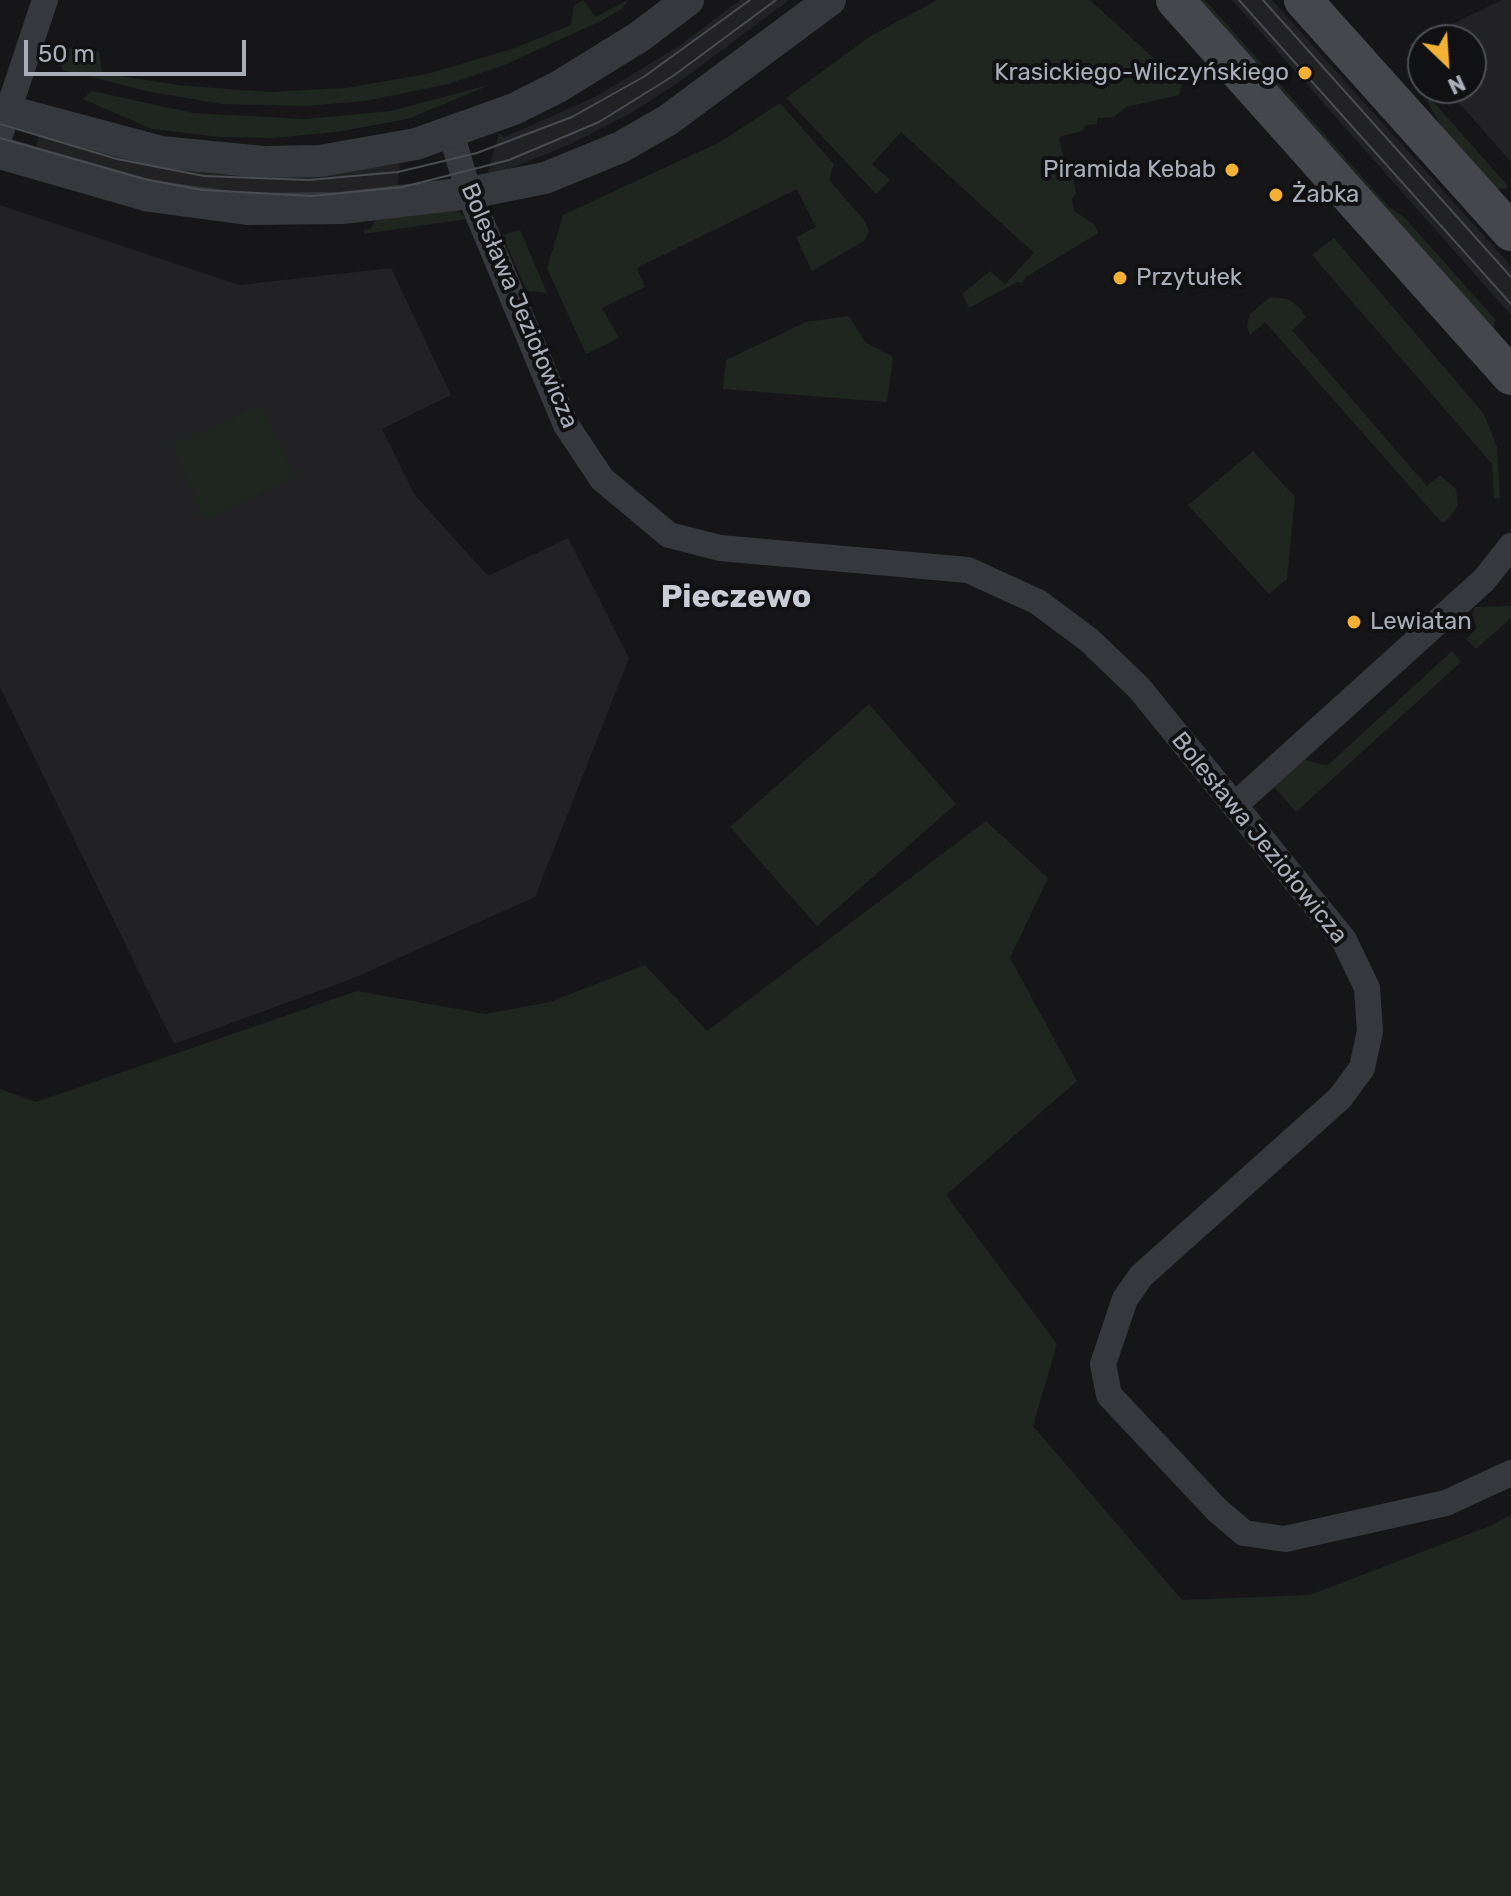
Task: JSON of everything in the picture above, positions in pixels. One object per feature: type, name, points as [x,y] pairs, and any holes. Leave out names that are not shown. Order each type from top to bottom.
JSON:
[{"type":"main road","points":[[1175,0],[1511,376]]},
{"type":"main road","points":[[1309,4],[1511,232]]},
{"type":"street","points":[[45,0],[3,118],[161,152],[263,162],[320,161],[416,144],[451,133],[558,87],[688,0]]},
{"type":"street","points":[[0,153],[150,196],[247,209],[342,208],[469,193],[545,178],[621,147],[668,120],[830,0]]},
{"type":"street","name":"Bolesława Jeziołowicza","points":[[451,133],[469,193],[566,425],[602,479],[669,535],[720,548],[968,570],[1038,602],[1089,640],[1139,688],[1344,940],[1367,988],[1370,1031],[1362,1068],[1340,1098],[1141,1276],[1125,1299],[1103,1364],[1109,1395],[1217,1510],[1244,1533],[1285,1539],[1300,1536],[1446,1503],[1511,1473]]},
{"type":"street","points":[[1235,805],[1484,580],[1511,546]]},
{"type":"street","points":[[1484,580],[1511,565]]},
{"type":"shaded area","points":[[584,0],[595,17],[628,0],[622,9],[601,21],[502,66],[448,84],[365,101],[305,106],[221,104],[146,91],[63,70],[61,66],[67,49],[76,48],[99,52],[102,73],[177,85],[268,92],[346,88],[427,74],[515,48],[571,25],[574,5]]},
{"type":"shaded area","points":[[740,0],[789,0],[682,80],[631,113],[571,144],[486,178],[499,133],[504,137],[595,97],[679,46]]},
{"type":"shaded area","points":[[937,0],[1090,0],[1182,84],[1179,95],[1126,107],[1114,117],[1097,118],[1097,124],[1086,125],[1082,131],[1059,137],[1066,168],[1072,172],[1076,193],[1072,199],[1074,211],[1095,225],[1098,233],[1026,277],[1022,283],[1017,282],[969,308],[962,294],[990,271],[1005,284],[1034,253],[901,132],[872,164],[890,180],[876,194],[786,98],[869,37]]},
{"type":"shaded area","points":[[1194,0],[1205,0],[1388,206],[1404,217],[1495,319],[1490,332]]},
{"type":"shaded area","points":[[1232,0],[1272,0],[1511,266],[1511,315]]},
{"type":"shaded area","points":[[1502,0],[1511,0],[1511,162],[1460,104],[1487,104],[1487,24],[1452,24]]},
{"type":"shaded area","points":[[492,84],[408,119],[337,132],[273,138],[220,137],[152,129],[83,99],[92,91],[193,113],[304,119],[391,111]]},
{"type":"shaded area","points":[[780,103],[834,164],[829,180],[864,220],[869,231],[864,241],[812,271],[796,237],[816,227],[797,189],[637,268],[645,287],[602,308],[619,338],[586,354],[547,268],[563,215],[720,142]]},
{"type":"shaded area","points":[[1429,104],[1435,104],[1508,186],[1505,189],[1489,187],[1447,137]]},
{"type":"shaded area","points":[[41,128],[347,170],[400,164],[396,197],[236,202],[33,156]]},
{"type":"shaded area","points":[[0,205],[239,285],[391,268],[451,395],[382,429],[414,494],[488,576],[568,538],[629,658],[535,897],[354,978],[174,1044],[0,687]]},
{"type":"shaded area","points":[[454,207],[466,219],[364,234],[364,230],[370,229],[381,212]]},
{"type":"shaded area","points":[[520,230],[547,293],[527,291],[502,235]]},
{"type":"shaded area","points":[[1334,238],[1484,414],[1497,447],[1500,498],[1494,499],[1492,464],[1312,255]]},
{"type":"shaded area","points":[[1270,297],[1288,299],[1301,309],[1306,318],[1292,330],[1427,486],[1440,475],[1456,489],[1458,505],[1449,518],[1442,523],[1265,322],[1250,335],[1247,326],[1250,314]]},
{"type":"shaded area","points":[[849,316],[865,342],[893,357],[887,402],[723,389],[726,360],[806,322]]},
{"type":"shaded area","points":[[261,405],[296,477],[205,520],[171,445]]},
{"type":"shaded area","points":[[1253,451],[1295,497],[1287,579],[1269,594],[1188,505]]},
{"type":"shaded area","points":[[1511,606],[1511,618],[1476,649],[1466,639],[1477,628],[1472,615],[1475,607]]},
{"type":"shaded area","points":[[1452,651],[1461,662],[1296,812],[1274,787],[1304,759],[1327,766]]},
{"type":"shaded area","points":[[869,704],[956,804],[817,926],[730,827]]},
{"type":"shaded area","points":[[986,821],[1048,878],[1010,958],[1077,1081],[946,1195],[1057,1344],[1033,1426],[1182,1600],[1310,1595],[1511,1515],[1511,1896],[0,1896],[0,1089],[36,1102],[357,991],[485,1014],[550,1002],[645,965],[707,1031]]},
{"type":"tram line","points":[[0,124],[117,159],[204,176],[309,180],[398,172],[477,153],[572,117],[645,76],[750,0]]},
{"type":"tram line","points":[[0,138],[144,179],[202,190],[312,196],[403,187],[509,160],[599,122],[673,76],[776,0]]},
{"type":"tram line","points":[[1239,0],[1511,304]]},
{"type":"tram line","points":[[1263,0],[1511,277]]},
{"type":"place","name":"Krasickiego-Wilczyńskiego","points":[[1305,73]]},
{"type":"place","name":"Piramida Kebab","points":[[1232,170]]},
{"type":"place","name":"Żabka","points":[[1276,195]]},
{"type":"place","name":"Przytułek","points":[[1120,278]]},
{"type":"place","name":"Lewiatan","points":[[1354,622]]},
{"type":"district","name":"Pieczewo","points":[[736,598]]}]
